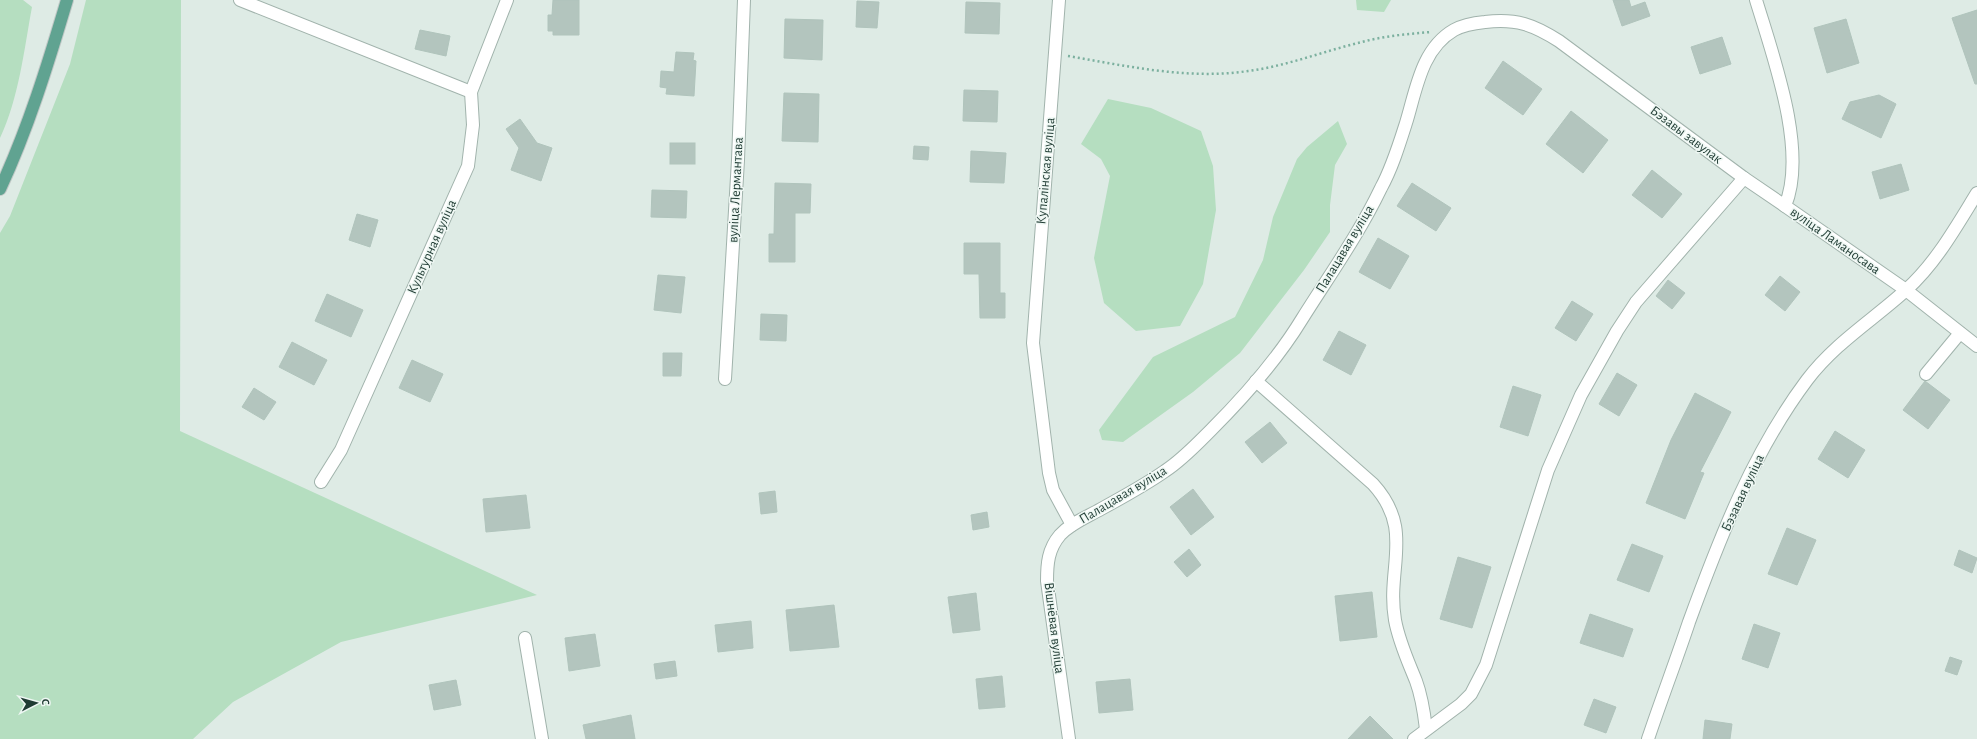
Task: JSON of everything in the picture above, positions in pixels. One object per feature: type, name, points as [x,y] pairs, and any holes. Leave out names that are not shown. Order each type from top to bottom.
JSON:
[{"type":"main road","points":[[0,189],[13,162],[55,40],[67,0]]},
{"type":"street","points":[[240,0],[471,92]]},
{"type":"street","name":"Культурная вуліца","points":[[321,482],[341,450],[468,166],[473,125],[471,92],[507,0]]},
{"type":"street","name":"вуліца Лермантава","points":[[725,379],[738,160],[744,0]]},
{"type":"street","name":"Купалінская вуліца","points":[[1059,0],[1033,342],[1049,473],[1053,490],[1072,525]]},
{"type":"street","name":"вуліца Ламаносава","points":[[1756,0],[1776,68],[1790,130],[1793,176],[1791,193],[1785,206],[1906,290],[1977,346]]},
{"type":"street","name":"Палацавая вуліца","points":[[1072,525],[1133,492],[1167,470],[1201,440],[1256,381],[1292,336],[1365,218],[1381,188],[1393,160],[1424,66],[1437,44],[1454,30],[1473,23],[1494,21],[1517,22],[1538,28],[1588,63]]},
{"type":"street","name":"Бэзавы завулак","points":[[1588,63],[1744,178],[1785,206]]},
{"type":"street","points":[[1414,739],[1426,729],[1451,714],[1479,681],[1486,665],[1548,470],[1581,395],[1617,331],[1656,278],[1744,178]]},
{"type":"street","name":"Бэзавая вуліца","points":[[1648,739],[1713,556],[1746,482],[1766,443],[1808,379],[1831,353],[1856,330],[1906,290],[1941,250],[1977,193]]},
{"type":"street","points":[[1926,374],[1960,333]]},
{"type":"street","points":[[1256,381],[1373,484],[1383,495],[1391,508],[1396,524],[1397,540],[1394,582],[1395,621],[1401,644],[1420,695],[1426,729]]},
{"type":"street","name":"Вішнёвая вуліца","points":[[1069,739],[1047,581],[1047,562],[1052,546],[1061,534],[1072,525]]},
{"type":"street","points":[[525,638],[542,739]]},
{"type":"path","points":[[1055,54],[1164,71],[1213,74],[1247,72],[1284,65],[1363,41],[1400,34],[1454,30]]},
{"type":"green space","points":[[0,0],[23,0],[32,7],[12,107],[0,138]]},
{"type":"green space","points":[[86,0],[181,0],[180,431],[537,595],[341,642],[233,702],[193,739],[0,739],[0,233],[10,216],[70,64]]},
{"type":"green space","points":[[1356,0],[1391,0],[1384,12],[1357,10]]},
{"type":"green space","points":[[1108,99],[1151,108],[1201,131],[1213,166],[1216,210],[1203,284],[1180,326],[1136,331],[1104,303],[1094,258],[1110,176],[1101,159],[1081,144]]},
{"type":"green space","points":[[1338,121],[1347,144],[1335,165],[1330,205],[1330,232],[1304,270],[1240,353],[1193,392],[1123,442],[1102,440],[1099,430],[1153,357],[1235,317],[1263,260],[1273,217],[1297,159],[1307,147]]},
{"type":"building","points":[[553,0],[579,0],[579,35],[553,35],[553,31],[548,31],[548,15],[552,15]]},
{"type":"building","points":[[1613,0],[1629,0],[1631,7],[1645,2],[1650,16],[1622,26]]},
{"type":"building","points":[[857,1],[879,2],[877,28],[856,27]]},
{"type":"building","points":[[966,2],[1000,3],[999,34],[965,33]]},
{"type":"building","points":[[1977,10],[1977,84],[1975,84],[1952,18]]},
{"type":"building","points":[[785,19],[823,20],[822,60],[784,58]]},
{"type":"building","points":[[1846,19],[1859,63],[1827,73],[1814,28]]},
{"type":"building","points":[[420,30],[450,36],[446,56],[415,49]]},
{"type":"building","points":[[1722,37],[1731,64],[1700,74],[1691,47]]},
{"type":"building","points":[[676,52],[694,53],[693,60],[696,61],[694,96],[666,94],[667,88],[660,87],[661,71],[674,72]]},
{"type":"building","points":[[1503,61],[1542,89],[1523,115],[1485,88]]},
{"type":"building","points":[[964,90],[998,91],[997,122],[963,121]]},
{"type":"building","points":[[784,93],[819,94],[818,142],[782,141]]},
{"type":"building","points":[[1879,95],[1896,104],[1881,138],[1842,119],[1850,102]]},
{"type":"building","points":[[1571,111],[1608,140],[1583,173],[1546,144]]},
{"type":"building","points":[[520,119],[537,143],[552,148],[541,181],[511,170],[519,148],[506,129]]},
{"type":"building","points":[[670,143],[695,143],[695,164],[670,164]]},
{"type":"building","points":[[914,146],[929,147],[928,160],[913,159]]},
{"type":"building","points":[[971,151],[1006,153],[1004,183],[970,182]]},
{"type":"building","points":[[1901,164],[1909,190],[1880,199],[1872,172]]},
{"type":"building","points":[[1652,170],[1682,194],[1662,218],[1632,195]]},
{"type":"building","points":[[775,183],[811,184],[810,213],[795,213],[795,262],[769,262],[769,234],[774,234]]},
{"type":"building","points":[[1412,183],[1451,208],[1436,231],[1397,206]]},
{"type":"building","points":[[652,190],[687,191],[686,218],[651,217]]},
{"type":"building","points":[[357,214],[378,220],[370,247],[349,240]]},
{"type":"building","points":[[1378,238],[1409,256],[1390,289],[1359,272]]},
{"type":"building","points":[[964,243],[1000,243],[1000,293],[1005,293],[1005,318],[980,318],[979,274],[964,274]]},
{"type":"building","points":[[658,275],[685,277],[681,313],[654,310]]},
{"type":"building","points":[[1780,276],[1800,292],[1785,311],[1765,295]]},
{"type":"building","points":[[1668,280],[1685,293],[1672,309],[1656,296]]},
{"type":"building","points":[[327,294],[363,310],[351,337],[315,321]]},
{"type":"building","points":[[1572,301],[1593,314],[1576,341],[1555,328]]},
{"type":"building","points":[[761,314],[787,315],[786,341],[760,340]]},
{"type":"building","points":[[1339,331],[1366,345],[1351,375],[1323,360]]},
{"type":"building","points":[[292,342],[327,360],[314,385],[279,367]]},
{"type":"building","points":[[663,353],[682,353],[681,376],[663,376]]},
{"type":"building","points":[[412,360],[443,374],[430,402],[399,388]]},
{"type":"building","points":[[1617,373],[1637,385],[1619,416],[1599,404]]},
{"type":"building","points":[[1925,381],[1950,400],[1928,429],[1903,410]]},
{"type":"building","points":[[1513,386],[1541,395],[1528,436],[1500,427]]},
{"type":"building","points":[[254,388],[276,402],[264,420],[242,407]]},
{"type":"building","points":[[1695,393],[1731,412],[1700,472],[1704,473],[1685,519],[1646,503],[1671,440]]},
{"type":"building","points":[[1270,422],[1287,443],[1262,463],[1245,442]]},
{"type":"building","points":[[1835,431],[1865,450],[1848,478],[1818,459]]},
{"type":"building","points":[[1193,489],[1214,517],[1191,535],[1170,507]]},
{"type":"building","points":[[775,491],[777,512],[761,514],[759,493]]},
{"type":"building","points":[[526,495],[530,528],[486,532],[483,499]]},
{"type":"building","points":[[987,512],[989,527],[973,530],[971,515]]},
{"type":"building","points":[[1787,528],[1816,540],[1797,585],[1768,574]]},
{"type":"building","points":[[1632,544],[1663,556],[1649,592],[1617,580]]},
{"type":"building","points":[[1189,549],[1201,565],[1187,577],[1174,562]]},
{"type":"building","points":[[1959,550],[1977,558],[1972,573],[1954,565]]},
{"type":"building","points":[[1458,557],[1491,567],[1472,628],[1440,619]]},
{"type":"building","points":[[1372,592],[1377,637],[1340,641],[1335,596]]},
{"type":"building","points":[[976,593],[980,630],[953,633],[948,597]]},
{"type":"building","points":[[834,605],[839,647],[790,651],[786,610]]},
{"type":"building","points":[[1590,614],[1633,629],[1623,657],[1580,643]]},
{"type":"building","points":[[751,621],[753,648],[718,652],[715,625]]},
{"type":"building","points":[[1754,624],[1780,633],[1768,668],[1742,659]]},
{"type":"building","points":[[595,634],[600,666],[569,671],[565,638]]},
{"type":"building","points":[[1950,657],[1962,661],[1957,675],[1945,671]]},
{"type":"building","points":[[675,661],[677,676],[656,679],[654,664]]},
{"type":"building","points":[[1002,676],[1005,707],[979,709],[976,679]]},
{"type":"building","points":[[1130,679],[1133,710],[1099,713],[1096,682]]},
{"type":"building","points":[[456,680],[461,705],[434,710],[429,685]]},
{"type":"building","points":[[1594,699],[1616,707],[1606,733],[1584,725]]},
{"type":"building","points":[[631,715],[635,739],[586,739],[583,725]]},
{"type":"building","points":[[1370,716],[1393,739],[1348,739]]},
{"type":"building","points":[[1705,720],[1732,724],[1730,739],[1703,739]]}]
